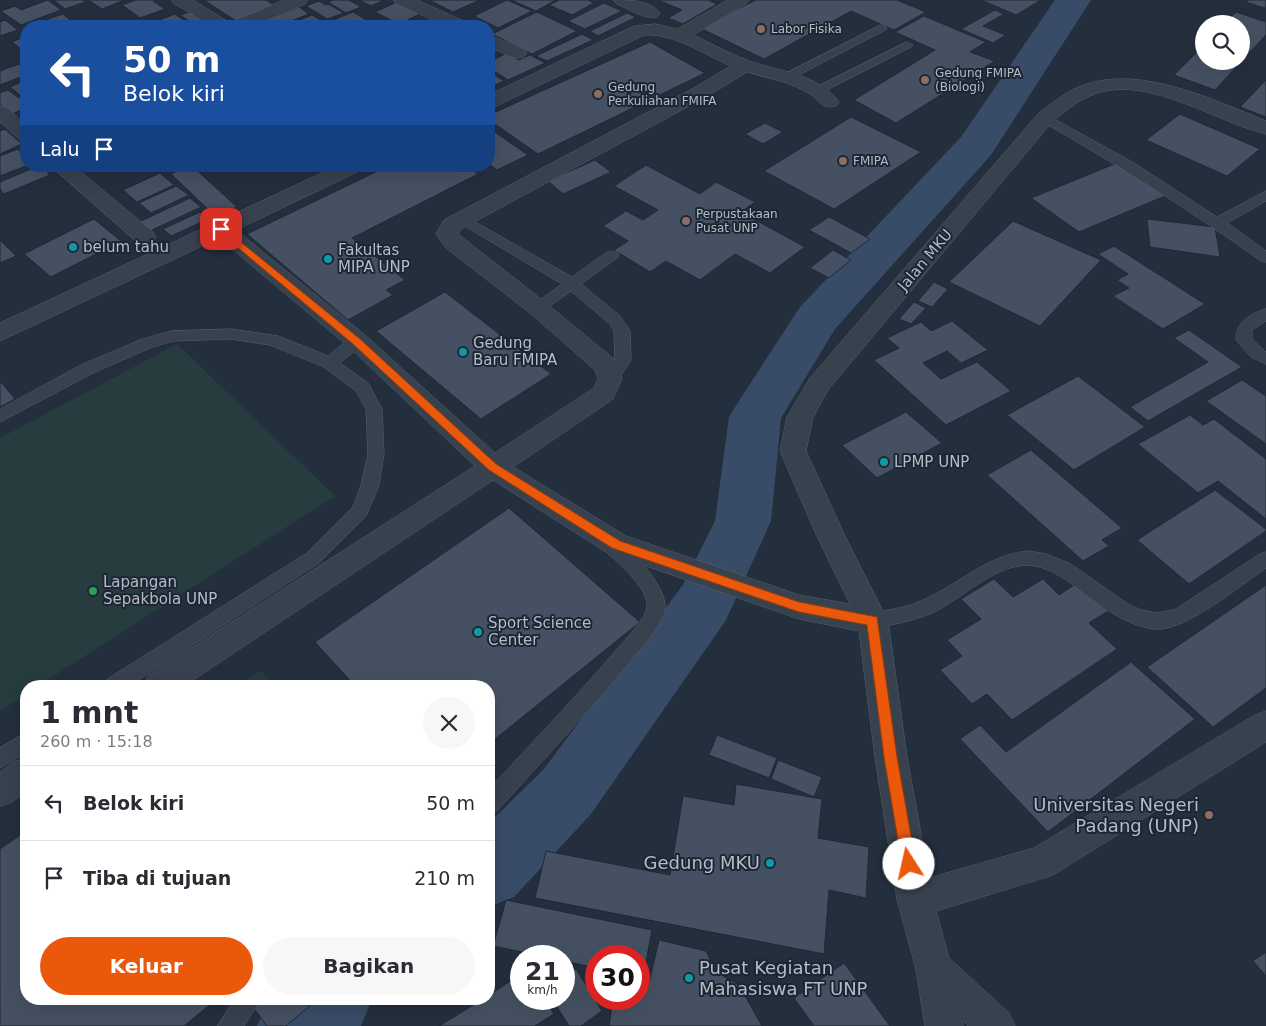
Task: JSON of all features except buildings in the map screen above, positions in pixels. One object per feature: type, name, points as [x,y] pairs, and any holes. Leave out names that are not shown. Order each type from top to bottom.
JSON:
[{"type":"street","points":[[181,0],[214,20]]},
{"type":"street","points":[[251,20],[299,0]]},
{"type":"street","points":[[403,0],[447,20]]},
{"type":"street","points":[[624,0],[651,13]]},
{"type":"street","points":[[679,35],[740,0]]},
{"type":"street","points":[[495,99],[640,30],[655,29],[679,35],[745,66],[784,77],[823,96]]},
{"type":"street","points":[[495,43],[518,54]]},
{"type":"street","points":[[168,680],[604,393],[610,379],[606,366],[538,308],[454,243],[447,234],[452,225],[699,93],[745,66]]},
{"type":"street","name":"Jalan MKU","points":[[944,1026],[934,969],[915,899],[891,757],[872,621],[793,451],[800,416],[819,384],[1045,118],[1079,93],[1102,85],[1137,86],[1196,101],[1266,128]]},
{"type":"street","points":[[9,118],[20,129]]},
{"type":"street","points":[[68,172],[145,237]]},
{"type":"street","points":[[0,333],[341,172]]},
{"type":"street","points":[[221,229],[357,341],[492,467],[606,538],[799,607],[872,621]]},
{"type":"street","points":[[915,899],[1041,863],[1266,725]]},
{"type":"street","points":[[0,791],[20,778]]},
{"type":"street","points":[[934,969],[996,1026]]},
{"type":"lane","points":[[784,77],[881,28]]},
{"type":"lane","points":[[823,96],[907,45]]},
{"type":"lane","points":[[1045,118],[1129,166],[1217,223],[1266,258]]},
{"type":"lane","points":[[1217,223],[1266,195]]},
{"type":"lane","points":[[463,219],[571,284],[615,320],[622,331],[623,360],[610,379]]},
{"type":"lane","points":[[538,308],[612,255]]},
{"type":"lane","points":[[1266,314],[1250,323],[1244,329],[1244,340],[1256,353],[1266,359]]},
{"type":"lane","points":[[0,416],[87,370],[144,344],[171,336],[231,334],[273,340],[330,363],[362,387],[374,409],[376,454],[370,485],[360,511],[313,558],[122,680]]},
{"type":"lane","points":[[330,363],[357,341]]},
{"type":"lane","points":[[495,797],[620,659],[651,621],[656,611],[655,601],[646,580],[606,538]]},
{"type":"lane","points":[[872,621],[924,608],[1011,559],[1029,558],[1064,569],[1122,609],[1140,618],[1154,621],[1167,620],[1182,615],[1266,559]]},
{"type":"lane","points":[[0,759],[20,746]]},
{"type":"lane","points":[[230,1026],[245,1005]]},
{"type":"green space","name":"Lapangan Sepakbola UNP","points":[[177,344],[335,496],[47,680],[20,680],[20,698],[0,711],[0,438]]},
{"type":"green space","points":[[260,670],[269,680],[245,680]]},
{"type":"waterway","points":[[495,866],[567,792],[705,602],[743,521],[755,417],[817,318],[976,146],[1073,0]]},
{"type":"waterway","points":[[296,1026],[326,1005]]},
{"type":"place","name":"Labor Fisika","points":[[761,29]]},
{"type":"place","name":"Gedung FMIPA (Biologi)","points":[[925,80]]},
{"type":"place","name":"Gedung Perkuliahan FMIFA","points":[[598,94]]},
{"type":"place","name":"FMIPA","points":[[843,161]]},
{"type":"place","name":"Perpustakaan Pusat UNP","points":[[686,221]]},
{"type":"place","name":"belum tahu","points":[[73,247]]},
{"type":"place","name":"Fakultas MIPA UNP","points":[[328,259]]},
{"type":"place","name":"Gedung Baru FMIPA","points":[[463,352]]},
{"type":"place","name":"LPMP UNP","points":[[884,462]]},
{"type":"place","name":"Lapangan Sepakbola UNP","points":[[93,591]]},
{"type":"place","name":"Sport Science Center","points":[[478,632]]},
{"type":"place","name":"Universitas Negeri Padang (UNP)","points":[[1209,815]]},
{"type":"place","name":"Gedung MKU","points":[[770,863]]},
{"type":"place","name":"Pusat Kegiatan Mahasiswa FT UNP","points":[[689,978]]},
{"type":"route","points":[[221,229],[357,341],[492,467],[616,544],[799,607],[872,621],[891,757],[909,864]]}]
